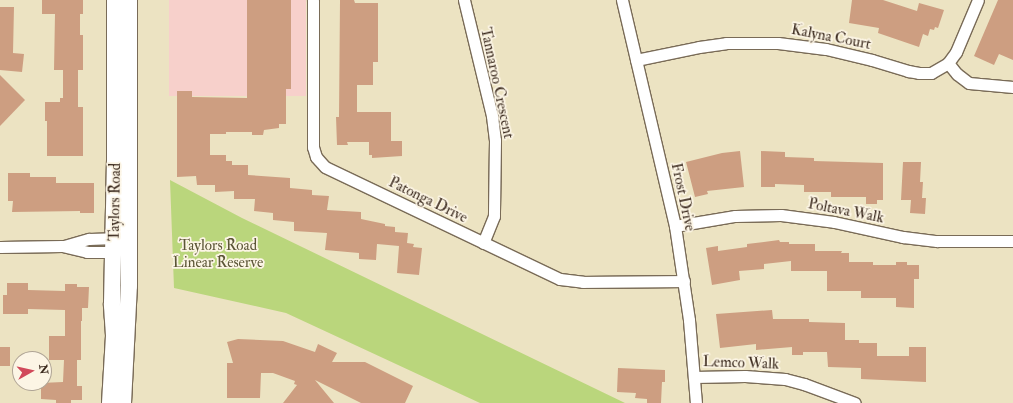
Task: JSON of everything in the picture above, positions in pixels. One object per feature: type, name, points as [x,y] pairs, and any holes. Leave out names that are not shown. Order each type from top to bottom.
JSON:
[{"type":"main road","name":"Taylors Road","points":[[115,0],[125,35]]},
{"type":"main road","name":"Taylors Road","points":[[110,403],[114,352],[112,303],[119,244],[125,35],[130,0]]},
{"type":"main road","name":"Taylors Road","points":[[119,244],[129,286],[125,328],[123,403]]},
{"type":"street","name":"Patonga Drive","points":[[313,0],[313,147],[316,157],[325,167],[551,276],[569,281],[684,281]]},
{"type":"street","name":"Tannaroo Crescent","points":[[464,0],[495,134],[494,216],[483,243]]},
{"type":"street","name":"Frost Drive","points":[[622,0],[675,226],[684,281],[696,403]]},
{"type":"street","name":"Kalyna Court","points":[[636,60],[699,47],[726,44],[771,43],[799,45],[847,53],[919,73],[931,73],[948,63],[956,52],[978,0]]},
{"type":"street","points":[[948,63],[957,74],[969,83],[1013,87]]},
{"type":"street","name":"Poltava Walk","points":[[675,226],[735,216],[781,215],[834,222],[903,237],[938,241],[1013,241]]},
{"type":"street","points":[[0,247],[62,246],[89,239],[119,244]]},
{"type":"street","name":"Lemco Walk","points":[[694,377],[745,376],[784,379],[804,384],[855,403]]},
{"type":"shaded area","points":[[169,0],[306,0],[306,96],[169,96]]},
{"type":"green space","name":"Taylors Road Linear Reserve","points":[[170,180],[242,218],[625,403],[480,403],[286,313],[174,288]]},
{"type":"building","points":[[42,0],[83,0],[83,14],[80,14],[80,35],[83,35],[83,70],[78,70],[78,107],[83,107],[83,156],[47,156],[47,121],[45,121],[45,102],[60,102],[60,98],[63,98],[63,70],[54,70],[55,14],[42,14]]},
{"type":"building","points":[[247,0],[291,0],[291,89],[286,89],[286,124],[279,124],[279,128],[264,130],[263,135],[252,135],[252,132],[226,132],[226,134],[210,134],[210,155],[226,155],[226,161],[232,161],[232,165],[248,165],[248,175],[290,178],[290,188],[312,190],[312,195],[329,196],[327,210],[361,212],[361,219],[385,224],[385,226],[395,227],[395,232],[408,233],[407,243],[414,244],[413,247],[422,248],[419,275],[397,273],[399,246],[377,244],[376,260],[359,259],[359,253],[325,250],[327,233],[294,231],[294,222],[273,220],[273,213],[254,211],[255,199],[234,199],[234,191],[215,192],[215,185],[197,185],[196,176],[177,177],[177,91],[192,91],[192,97],[247,98]]},
{"type":"building","points":[[340,0],[354,0],[355,3],[378,3],[378,62],[373,62],[373,85],[357,85],[357,112],[391,112],[391,141],[402,141],[402,156],[372,158],[372,155],[369,155],[369,142],[347,142],[348,145],[337,145],[336,117],[339,117]]},
{"type":"building","points":[[852,0],[883,0],[917,11],[919,3],[944,10],[938,28],[935,27],[934,30],[930,29],[928,36],[923,34],[919,47],[878,33],[879,28],[849,23]]},
{"type":"building","points":[[998,0],[1013,0],[1013,60],[999,54],[994,65],[974,56]]},
{"type":"building","points":[[0,7],[14,7],[13,53],[24,54],[22,72],[0,70]]},
{"type":"building","points":[[0,75],[25,100],[0,126]]},
{"type":"building","points":[[740,151],[744,187],[707,191],[708,194],[695,197],[686,162],[722,153]]},
{"type":"building","points":[[761,151],[785,152],[785,157],[814,158],[814,161],[883,163],[883,200],[877,200],[877,204],[866,204],[866,197],[831,197],[831,192],[804,192],[804,185],[775,184],[775,187],[761,187]]},
{"type":"building","points":[[903,162],[921,162],[920,182],[923,182],[922,198],[926,198],[925,214],[910,213],[911,200],[901,200]]},
{"type":"building","points":[[8,173],[30,173],[30,177],[56,177],[56,183],[94,183],[94,213],[80,213],[80,211],[12,212],[13,201],[8,201]]},
{"type":"building","points":[[779,240],[780,242],[789,242],[789,244],[815,244],[815,251],[842,251],[841,253],[849,253],[849,262],[873,262],[873,265],[896,265],[896,262],[907,262],[907,265],[919,265],[919,279],[914,279],[914,308],[896,307],[896,298],[861,298],[861,291],[827,291],[827,271],[791,271],[791,261],[764,264],[764,269],[739,271],[740,280],[712,285],[706,248],[718,246],[718,251],[747,247],[747,244]]},
{"type":"building","points":[[7,283],[28,283],[28,290],[65,291],[65,284],[77,284],[77,287],[89,287],[88,308],[82,308],[81,360],[77,360],[77,386],[82,386],[82,400],[71,400],[71,403],[56,403],[56,400],[41,399],[41,391],[52,391],[52,382],[63,382],[64,360],[52,360],[52,351],[49,351],[49,336],[65,336],[65,310],[28,309],[28,314],[3,314],[3,295],[7,295]]},
{"type":"building","points":[[772,310],[773,319],[809,319],[809,322],[845,323],[845,340],[859,340],[859,343],[877,343],[877,356],[909,356],[909,347],[926,347],[926,382],[861,379],[861,368],[828,367],[827,352],[803,352],[803,355],[792,355],[792,347],[756,350],[756,344],[720,348],[716,314]]},
{"type":"building","points":[[238,339],[283,341],[315,352],[318,344],[337,353],[332,362],[365,362],[413,386],[405,403],[361,403],[315,380],[334,403],[283,403],[297,385],[294,384],[295,381],[273,373],[261,373],[260,398],[227,398],[227,363],[233,363],[227,342]]},
{"type":"building","points":[[0,347],[10,347],[10,366],[0,366]]},
{"type":"building","points":[[618,368],[665,370],[665,382],[662,382],[661,403],[647,403],[647,399],[635,398],[636,393],[617,392]]}]
